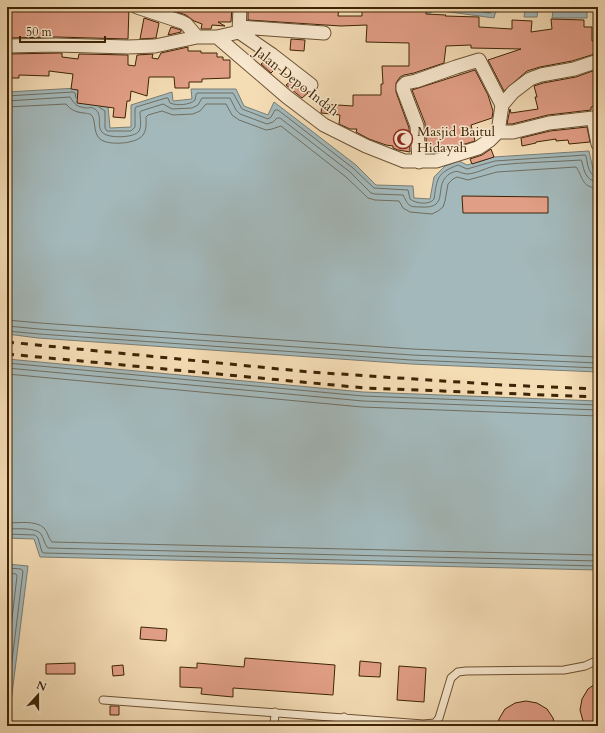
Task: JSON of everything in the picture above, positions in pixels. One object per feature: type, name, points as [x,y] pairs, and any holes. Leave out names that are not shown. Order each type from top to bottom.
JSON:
[{"type":"street","points":[[137,7],[182,22],[186,24],[197,37]]},
{"type":"street","points":[[239,30],[240,7]]},
{"type":"street","points":[[7,46],[56,45],[128,47],[160,45],[197,37],[217,37],[239,30],[324,33]]},
{"type":"street","points":[[239,30],[311,85]]},
{"type":"street","name":"Jalan Depo Indah","points":[[217,37],[286,97],[324,125],[366,146],[404,161],[436,161],[478,148],[490,140],[498,132]]},
{"type":"street","points":[[419,162],[417,126],[403,89],[403,86],[406,83],[416,82],[479,60],[502,105]]},
{"type":"street","points":[[598,61],[574,69],[541,75],[530,79],[513,92],[502,105],[498,132],[513,132],[549,123],[596,118],[598,144]]},
{"type":"lane","points":[[103,700],[344,717],[423,725],[435,723],[439,718],[452,678],[458,672],[466,670],[564,670],[585,666],[598,660]]},
{"type":"lane","points":[[274,726],[275,712]]},
{"type":"lane","points":[[343,726],[344,717]]},
{"type":"water","points":[[427,7],[499,7],[494,18],[435,10],[427,15]]},
{"type":"water","points":[[538,7],[537,17],[524,17],[525,11],[512,8]]},
{"type":"water","points":[[552,7],[587,7],[587,18],[552,18]]},
{"type":"water","points":[[78,88],[108,106],[110,128],[131,127],[131,105],[172,92],[173,101],[192,99],[191,89],[236,89],[244,106],[268,115],[274,102],[356,165],[376,185],[413,186],[414,198],[430,199],[434,177],[445,166],[459,161],[467,165],[494,157],[589,151],[593,169],[598,175],[598,372],[411,364],[38,338],[7,334],[7,92]]},
{"type":"water","points":[[7,359],[363,392],[598,401],[598,570],[40,557],[34,539],[7,538]]},
{"type":"water","points":[[7,564],[28,566],[8,726],[7,726]]},
{"type":"building","points":[[7,7],[129,7],[128,39],[56,37],[7,38]]},
{"type":"building","points":[[178,7],[232,7],[231,22],[218,22],[225,26],[212,25],[211,29],[201,29],[202,24],[177,12]]},
{"type":"building","points":[[248,7],[339,7],[338,16],[362,16],[362,10],[394,11],[394,7],[412,7],[426,10],[426,14],[479,17],[479,27],[512,29],[512,20],[532,21],[531,32],[552,29],[551,19],[584,20],[584,27],[592,27],[592,41],[598,39],[598,53],[572,61],[527,71],[504,91],[488,60],[521,49],[471,48],[471,45],[446,46],[444,63],[404,75],[400,77],[396,83],[396,92],[409,128],[410,152],[398,150],[393,148],[393,146],[369,139],[356,132],[357,129],[350,129],[339,124],[340,115],[321,113],[322,104],[353,106],[353,95],[381,95],[381,84],[383,84],[382,66],[409,66],[409,43],[366,42],[367,25],[341,26],[248,20]]},
{"type":"building","points":[[144,18],[159,23],[156,38],[140,39]]},
{"type":"building","points":[[171,27],[181,30],[181,32],[168,35]]},
{"type":"building","points":[[291,39],[305,40],[304,51],[290,50]]},
{"type":"building","points":[[188,47],[188,51],[217,53],[217,57],[223,57],[223,60],[230,60],[230,78],[202,79],[202,82],[189,82],[189,88],[175,88],[174,77],[149,77],[147,96],[131,91],[130,101],[127,101],[125,118],[113,117],[114,108],[77,103],[78,90],[71,89],[73,74],[49,71],[49,76],[19,75],[19,78],[7,78],[7,54],[62,53],[62,57],[78,59],[79,54],[128,55],[128,65],[135,66],[137,55],[153,54],[152,58],[158,59],[161,53]]},
{"type":"building","points":[[266,60],[275,67],[271,73],[261,64]]},
{"type":"building","points":[[598,69],[598,77],[594,78],[598,95],[598,106],[591,107],[591,110],[548,115],[507,124],[510,109],[511,113],[538,109],[534,86],[576,77]]},
{"type":"building","points":[[475,70],[488,95],[493,111],[492,118],[471,125],[475,141],[435,153],[427,153],[425,123],[412,90]]},
{"type":"building","points":[[292,80],[308,93],[302,98],[286,85]]},
{"type":"building","points":[[587,127],[590,142],[569,144],[568,140],[556,141],[556,139],[522,146],[521,138],[550,131]]},
{"type":"building","points":[[491,149],[494,157],[472,164],[470,159],[482,155]]},
{"type":"building","points":[[462,196],[548,197],[548,213],[463,213]]},
{"type":"building","points":[[141,627],[167,629],[166,641],[140,639]]},
{"type":"building","points":[[245,658],[335,665],[333,695],[233,688],[233,697],[201,694],[202,688],[180,687],[180,667],[197,668],[197,663],[244,667]]},
{"type":"building","points":[[360,661],[381,663],[380,677],[359,676]]},
{"type":"building","points":[[75,663],[75,674],[46,674],[46,664]]},
{"type":"building","points":[[123,665],[124,675],[113,676],[112,666]]},
{"type":"building","points":[[399,666],[426,668],[424,702],[397,700]]},
{"type":"building","points":[[598,682],[598,726],[587,726],[583,721],[580,710],[582,699],[588,689]]},
{"type":"building","points":[[526,701],[537,703],[547,709],[553,718],[555,726],[498,726],[499,719],[505,709],[515,703]]},
{"type":"building","points":[[110,706],[119,706],[119,715],[110,715]]},
{"type":"railway","points":[[7,342],[310,372],[503,385],[598,389]]},
{"type":"railway","points":[[7,354],[365,388],[598,397]]},
{"type":"place","name":"Masjid Baitul Hidayah","points":[[403,139]]}]
